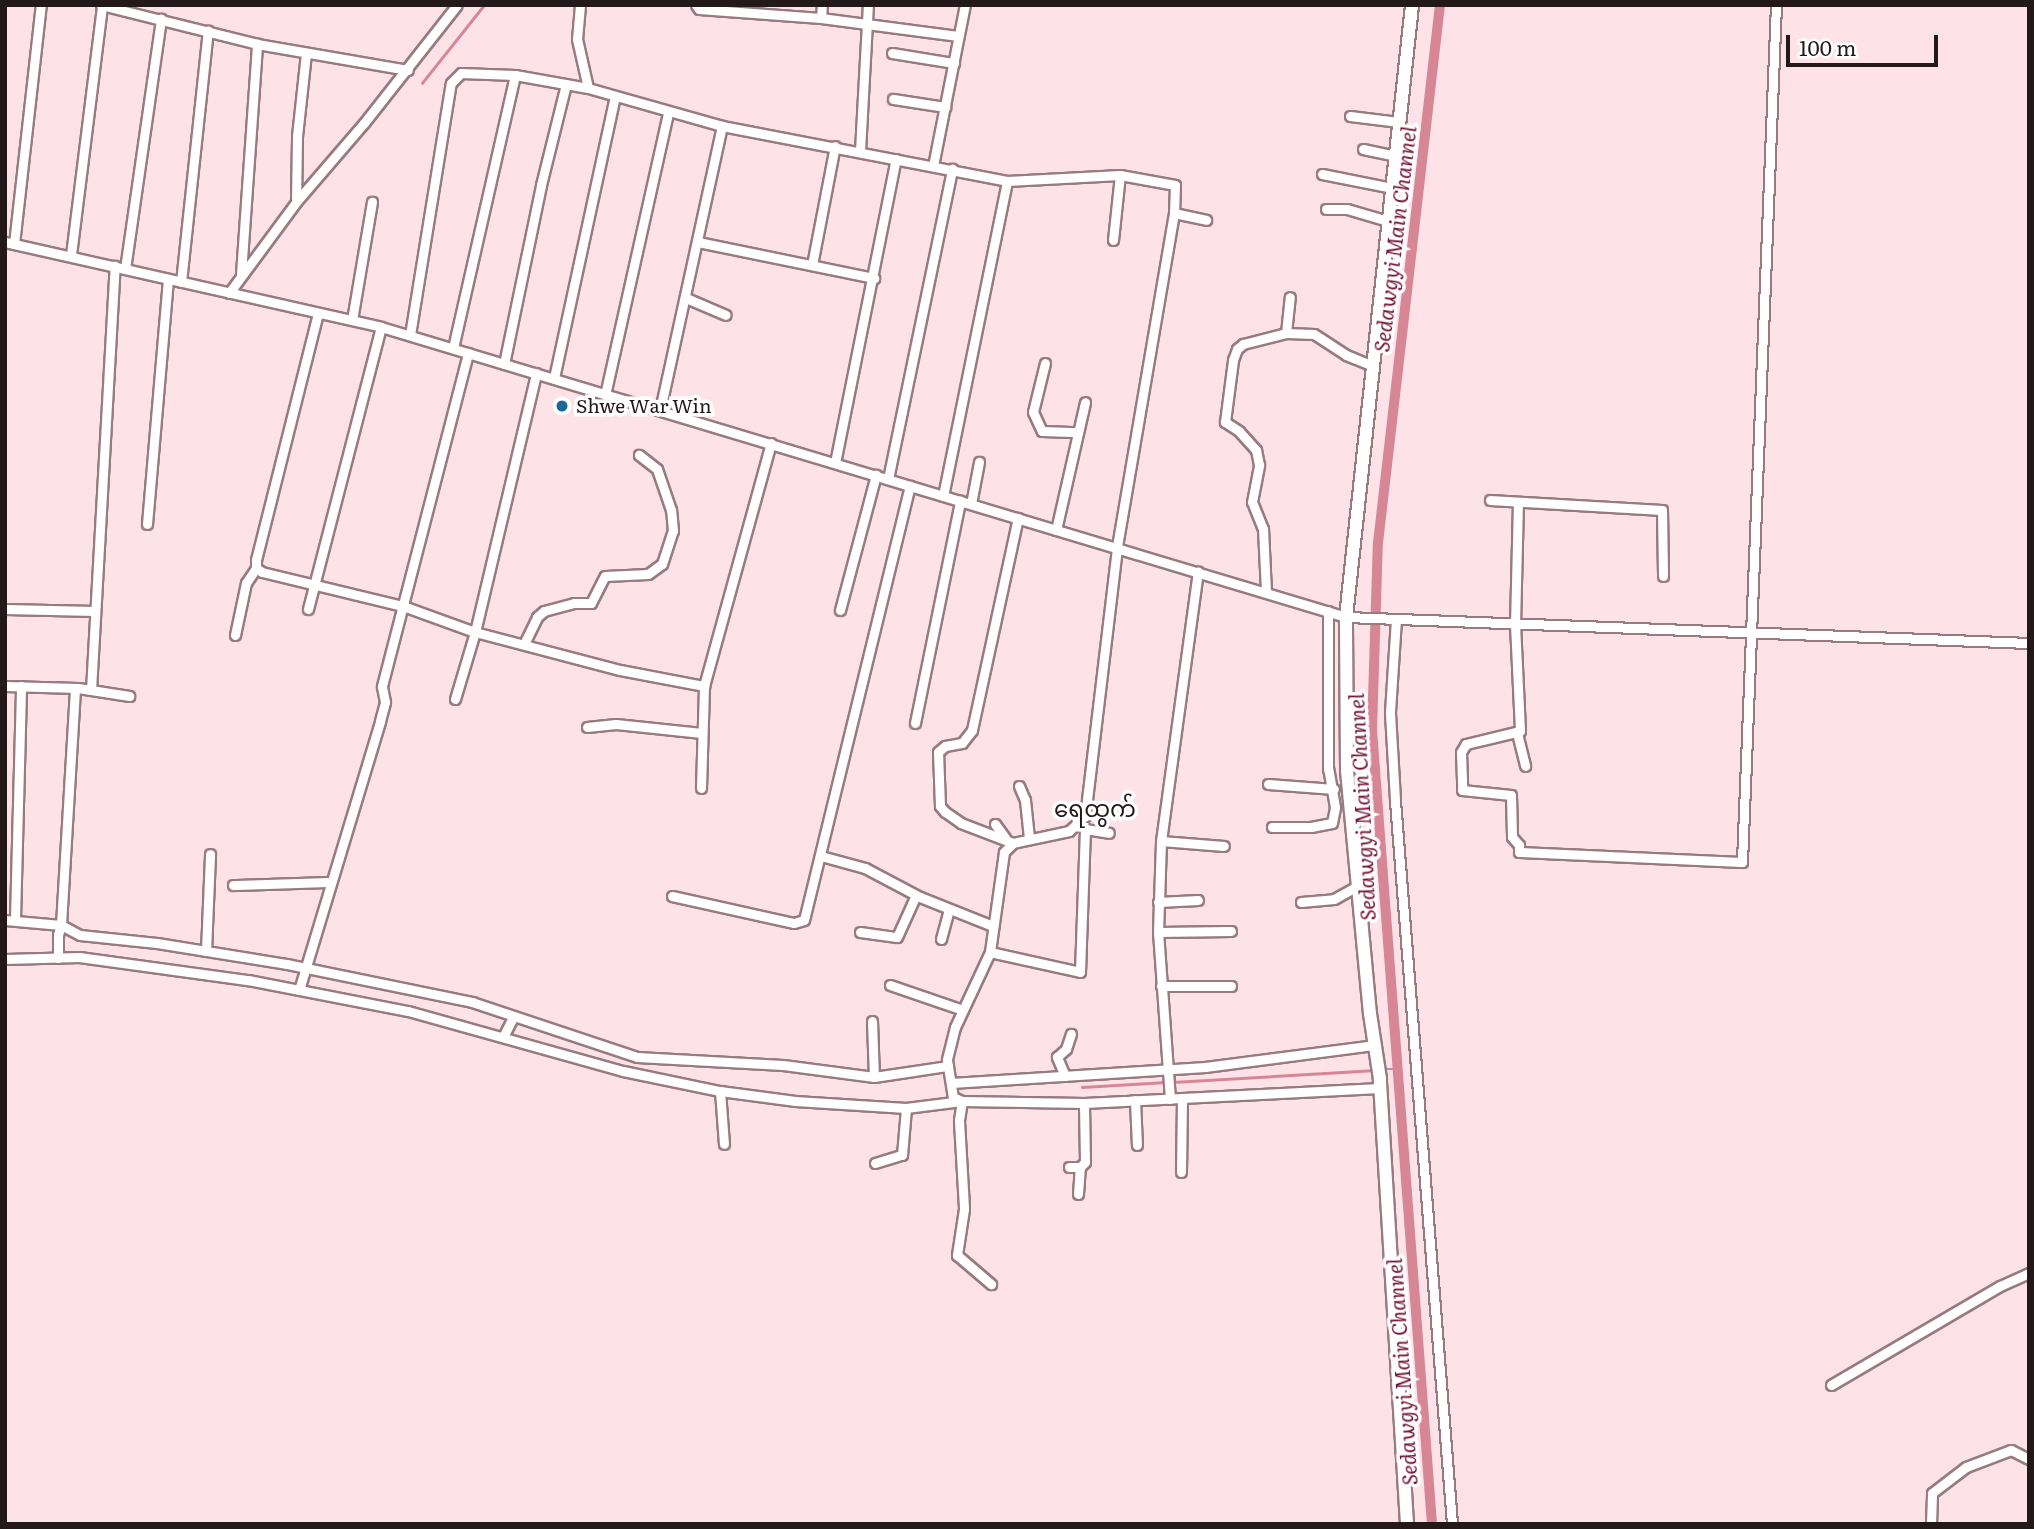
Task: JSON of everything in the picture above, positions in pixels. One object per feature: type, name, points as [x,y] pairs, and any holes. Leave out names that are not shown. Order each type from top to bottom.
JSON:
[{"type":"street","points":[[41,5],[10,243],[382,327],[1351,617],[2029,643]]},
{"type":"street","points":[[71,255],[101,5],[257,44],[408,70]]},
{"type":"street","points":[[229,293],[296,202],[408,70],[457,5]]},
{"type":"street","points":[[580,5],[577,39],[589,89]]},
{"type":"street","points":[[696,5],[699,9],[776,10],[958,36]]},
{"type":"street","points":[[821,18],[822,5]]},
{"type":"street","points":[[860,151],[867,5]]},
{"type":"street","points":[[933,166],[965,5]]},
{"type":"street","points":[[1407,1524],[1380,1084],[1357,886],[1347,769],[1351,617],[1371,365],[1412,5]]},
{"type":"street","points":[[1517,733],[1473,741],[1463,748],[1461,761],[1463,792],[1511,795],[1512,837],[1519,845],[1519,852],[1742,862],[1776,5]]},
{"type":"street","points":[[91,690],[120,268],[161,19]]},
{"type":"street","points":[[181,282],[208,30]]},
{"type":"street","points":[[241,274],[257,44]]},
{"type":"street","points":[[296,202],[297,136],[306,52]]},
{"type":"street","points":[[892,53],[954,63]]},
{"type":"street","points":[[410,335],[451,83],[461,73],[515,75],[566,84],[722,126],[1007,181],[1120,175],[1175,185],[1174,213],[1117,548],[1082,826],[1080,972],[990,952]]},
{"type":"street","points":[[453,348],[515,75]]},
{"type":"street","points":[[504,363],[541,185],[566,84]]},
{"type":"street","points":[[554,378],[615,97]]},
{"type":"street","points":[[893,99],[945,107]]},
{"type":"street","points":[[605,395],[668,112]]},
{"type":"street","points":[[1350,116],[1399,122]]},
{"type":"street","points":[[660,410],[722,126]]},
{"type":"street","points":[[812,265],[835,146]]},
{"type":"street","points":[[1363,149],[1395,156]]},
{"type":"street","points":[[835,463],[896,159]]},
{"type":"street","points":[[888,479],[952,169]]},
{"type":"street","points":[[1322,174],[1392,188]]},
{"type":"street","points":[[1113,240],[1120,175]]},
{"type":"street","points":[[943,495],[1007,181]]},
{"type":"street","points":[[352,320],[372,202]]},
{"type":"street","points":[[1326,209],[1348,209],[1388,221]]},
{"type":"street","points":[[1174,213],[1206,220]]},
{"type":"street","points":[[698,242],[874,278]]},
{"type":"street","points":[[147,524],[168,279]]},
{"type":"street","points":[[1286,333],[1290,297]]},
{"type":"street","points":[[686,299],[726,315]]},
{"type":"street","points":[[235,635],[246,583],[256,568],[318,313]]},
{"type":"street","points":[[308,609],[382,327]]},
{"type":"street","points":[[1266,592],[1263,529],[1252,502],[1259,465],[1256,450],[1225,422],[1233,360],[1237,349],[1243,344],[1286,333],[1314,334],[1346,355],[1371,365]]},
{"type":"street","points":[[299,990],[380,721],[385,702],[382,686],[468,353]]},
{"type":"street","points":[[1045,363],[1033,412],[1042,431],[1078,432]]},
{"type":"street","points":[[455,699],[475,632],[537,373]]},
{"type":"street","points":[[1056,530],[1085,402]]},
{"type":"street","points":[[701,788],[704,686],[771,443]]},
{"type":"street","points":[[524,644],[537,617],[544,611],[574,603],[590,603],[605,576],[648,574],[662,564],[673,531],[671,510],[657,469],[639,455]]},
{"type":"street","points":[[971,504],[979,462]]},
{"type":"street","points":[[840,610],[876,475]]},
{"type":"street","points":[[672,896],[799,923],[804,920],[910,486]]},
{"type":"street","points":[[1490,500],[1662,510],[1663,576]]},
{"type":"street","points":[[915,723],[960,501]]},
{"type":"street","points":[[1518,502],[1515,624],[1517,733],[1525,766]]},
{"type":"street","points":[[1018,518],[972,730],[962,743],[945,746],[938,752],[940,806],[961,823],[1010,841],[1069,831],[1082,826],[1109,833]]},
{"type":"street","points":[[256,568],[403,606],[475,632],[620,670],[704,686]]},
{"type":"street","points":[[1170,1096],[1158,932],[1161,841],[1198,572]]},
{"type":"street","points":[[5,609],[95,611]]},
{"type":"street","points":[[1272,827],[1311,827],[1332,823],[1334,789],[1328,769],[1328,611]]},
{"type":"street","points":[[1393,619],[1390,713],[1396,824],[1451,1524]]},
{"type":"street","points":[[5,686],[91,690],[129,696]]},
{"type":"street","points":[[21,687],[10,919],[61,925],[80,935],[206,951],[304,968],[472,1002],[637,1057],[783,1065],[874,1077],[948,1066]]},
{"type":"street","points":[[58,954],[75,689]]},
{"type":"street","points":[[587,727],[616,724],[702,733]]},
{"type":"street","points":[[1328,769],[1347,769]]},
{"type":"street","points":[[1268,783],[1334,789]]},
{"type":"street","points":[[1018,786],[1025,800],[1029,839]]},
{"type":"street","points":[[995,824],[1010,841]]},
{"type":"street","points":[[991,1284],[960,1258],[957,1252],[964,1209],[959,1121],[948,1066],[949,1047],[990,952],[1001,859],[1010,841]]},
{"type":"street","points":[[1161,841],[1224,846]]},
{"type":"street","points":[[206,951],[210,854]]},
{"type":"street","points":[[821,856],[865,869],[916,895],[993,926]]},
{"type":"street","points":[[233,885],[331,882]]},
{"type":"street","points":[[1301,901],[1334,899],[1357,886]]},
{"type":"street","points":[[860,932],[897,937],[916,895]]},
{"type":"street","points":[[1158,902],[1198,900]]},
{"type":"street","points":[[942,939],[949,909]]},
{"type":"street","points":[[1158,932],[1231,931]]},
{"type":"street","points":[[5,959],[58,954],[299,990],[408,1011],[623,1071],[720,1091],[796,1101],[906,1108],[954,1092],[1065,1076],[1168,1073],[1374,1045]]},
{"type":"street","points":[[890,985],[963,1010]]},
{"type":"street","points":[[1161,986],[1231,986]]},
{"type":"street","points":[[503,1037],[513,1017]]},
{"type":"street","points":[[872,1021],[874,1077]]},
{"type":"street","points":[[1065,1076],[1057,1057],[1066,1049],[1071,1034]]},
{"type":"street","points":[[954,1092],[1084,1103],[1380,1084]]},
{"type":"street","points":[[720,1091],[724,1144]]},
{"type":"street","points":[[1181,1172],[1182,1098]]},
{"type":"street","points":[[1135,1100],[1137,1145]]},
{"type":"street","points":[[1078,1194],[1080,1167],[1085,1157],[1084,1103]]},
{"type":"street","points":[[875,1163],[902,1156],[906,1108]]},
{"type":"street","points":[[1069,1167],[1080,1167]]},
{"type":"street","points":[[1831,1385],[2000,1286],[2029,1273]]},
{"type":"street","points":[[1931,1524],[1932,1493],[1966,1467],[2011,1450],[2029,1459]]},
{"type":"waterway","points":[[422,83],[484,5]]},
{"type":"waterway","name":"Sedawgyi Main Channel","points":[[1432,1524],[1372,730],[1378,543],[1440,5]]},
{"type":"waterway","points":[[1382,1069],[1398,1069]]},
{"type":"waterway","points":[[1173,1082],[1376,1070]]},
{"type":"waterway","points":[[1082,1087],[1166,1082]]},
{"type":"place","name":"Shwe War Win","points":[[562,406]]},
{"type":"district","name":"ရေထွက်","points":[[1095,807]]}]
